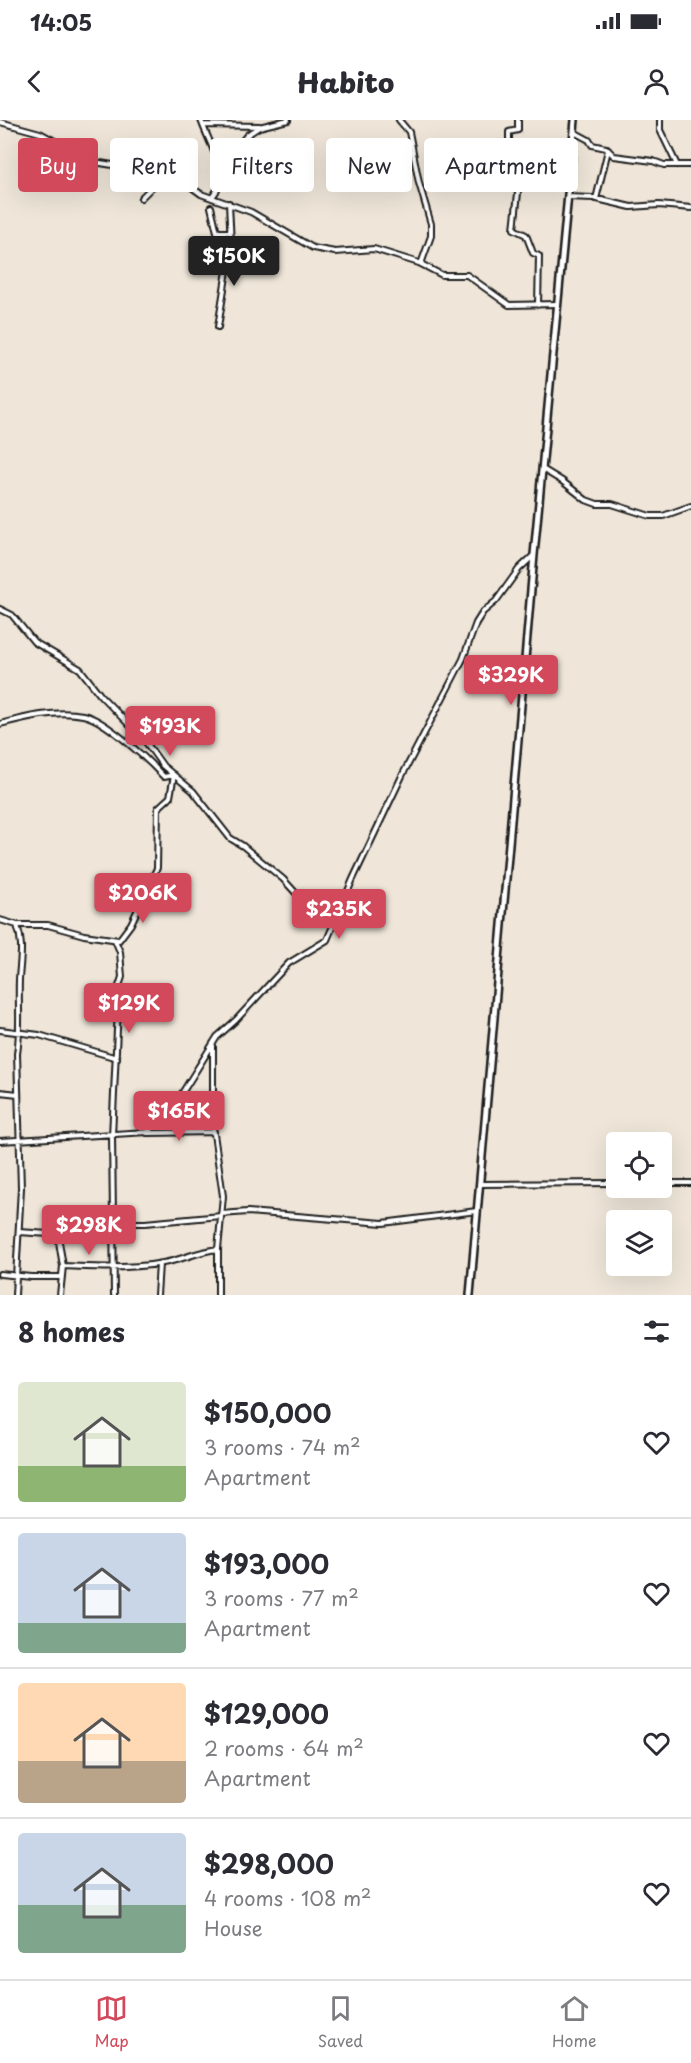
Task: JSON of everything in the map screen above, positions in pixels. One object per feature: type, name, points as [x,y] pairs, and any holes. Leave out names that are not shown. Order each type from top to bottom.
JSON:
[{"type":"main road","points":[[573,138],[575,120]]},
{"type":"main road","points":[[470,1295],[534,555],[544,470],[568,192]]},
{"type":"street","points":[[201,120],[210,142]]},
{"type":"street","points":[[245,138],[259,127],[288,120]]},
{"type":"street","points":[[399,120],[409,132],[419,183],[431,224],[431,236],[421,264]]},
{"type":"street","points":[[508,138],[511,130],[518,130],[518,120]]},
{"type":"street","points":[[660,120],[660,130],[677,165]]},
{"type":"street","points":[[0,122],[39,133],[94,162],[110,164]]},
{"type":"street","points":[[203,125],[266,125]]},
{"type":"street","points":[[574,132],[588,139],[592,145],[608,149],[614,156],[653,161],[664,165],[691,165]]},
{"type":"street","points":[[596,199],[608,149]]},
{"type":"street","points":[[141,198],[147,192]]},
{"type":"street","points":[[198,192],[258,215],[313,248],[341,252],[368,248],[421,264],[442,275],[470,276],[509,304],[558,304]]},
{"type":"street","points":[[213,196],[215,192]]},
{"type":"street","points":[[518,192],[514,230],[526,236],[533,253],[538,256],[538,305]]},
{"type":"street","points":[[568,197],[596,199],[631,207],[659,205],[691,208]]},
{"type":"street","points":[[218,327],[231,245],[229,203]]},
{"type":"street","points":[[211,207],[217,232],[229,232]]},
{"type":"street","points":[[544,470],[586,500],[597,504],[612,504],[650,516],[663,516],[691,506]]},
{"type":"street","points":[[147,1132],[169,1114],[213,1043],[287,965],[327,940],[397,787],[463,659],[476,623],[483,612],[496,601],[519,569],[534,555]]},
{"type":"street","points":[[0,609],[12,615],[34,642],[80,669],[100,696],[145,741],[163,766],[193,791],[231,839],[283,879],[315,914],[333,924]]},
{"type":"street","points":[[0,724],[55,713],[87,716],[130,745],[164,777],[175,774]]},
{"type":"street","points":[[0,920],[17,925],[48,925],[84,935],[119,940],[131,924],[155,873],[158,861],[155,834],[158,808],[170,797],[175,774]]},
{"type":"street","points":[[15,1295],[21,1188],[17,1054],[20,1033],[19,979],[23,946],[17,925]]},
{"type":"street","points":[[114,1295],[112,1136],[118,1008],[121,999],[119,986],[122,977],[120,952],[115,940]]},
{"type":"street","points":[[0,1030],[39,1035],[117,1058]]},
{"type":"street","points":[[213,1043],[214,1132],[223,1196],[218,1249],[218,1295]]},
{"type":"street","points":[[0,1092],[18,1094]]},
{"type":"street","points":[[0,1141],[112,1136],[147,1132],[214,1132]]},
{"type":"street","points":[[480,1184],[606,1183]]},
{"type":"street","points":[[672,1183],[691,1183]]},
{"type":"street","points":[[113,1223],[145,1223],[248,1212],[383,1223],[478,1211]]},
{"type":"street","points":[[18,1232],[49,1234],[59,1242],[63,1266],[60,1295]]},
{"type":"street","points":[[63,1266],[114,1267],[159,1264],[194,1253],[218,1249]]},
{"type":"street","points":[[157,1295],[159,1264]]},
{"type":"street","points":[[0,1274],[62,1277]]}]
